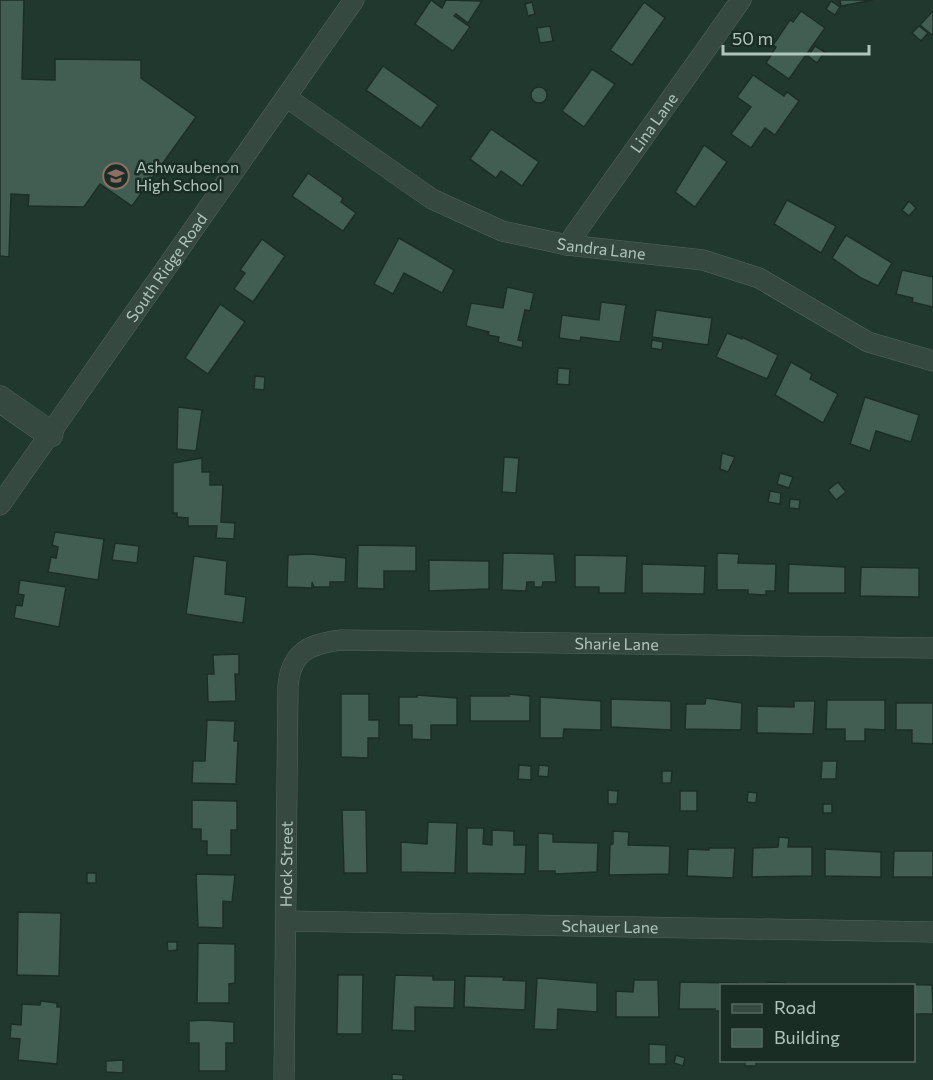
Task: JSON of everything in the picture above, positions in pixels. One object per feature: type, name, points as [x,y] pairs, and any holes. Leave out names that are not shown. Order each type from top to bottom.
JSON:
[{"type":"street","name":"South Ridge Road","points":[[0,506],[354,0]]},
{"type":"street","name":"Lina Lane","points":[[567,245],[741,0]]},
{"type":"street","name":"Sandra Lane","points":[[286,97],[432,199],[501,231],[567,245],[703,260],[759,278],[868,342],[933,361]]},
{"type":"street","points":[[0,399],[50,434]]},
{"type":"street","name":"Sharie Lane","points":[[302,652],[327,641],[341,639],[933,648]]},
{"type":"street","name":"Hock Street","points":[[284,1080],[288,686],[290,670],[295,659],[302,652]]},
{"type":"street","name":"Schauer Lane","points":[[286,921],[933,932]]},
{"type":"building","name":"Ashwaubenon High School","points":[[0,0],[24,0],[22,79],[55,80],[55,59],[141,60],[141,78],[196,117],[132,206],[100,184],[84,207],[28,206],[29,195],[11,194],[9,257],[0,256]]},
{"type":"building","points":[[431,0],[442,8],[446,0],[482,1],[468,23],[456,14],[454,16],[470,27],[453,51],[415,24]]},
{"type":"building","points":[[840,0],[873,0],[841,6]]},
{"type":"building","points":[[831,1],[840,7],[835,15],[826,9]]},
{"type":"building","points":[[532,2],[535,14],[528,16],[525,4]]},
{"type":"building","points":[[644,2],[665,18],[632,65],[610,50]]},
{"type":"building","points":[[801,11],[825,28],[789,79],[766,63],[776,47],[773,45],[790,20],[793,22]]},
{"type":"building","points":[[933,11],[933,36],[920,25]]},
{"type":"building","points":[[550,26],[553,41],[540,43],[537,28]]},
{"type":"building","points":[[919,26],[928,33],[921,41],[912,33]]},
{"type":"building","points":[[815,46],[825,52],[817,63],[808,56]]},
{"type":"building","points":[[383,66],[438,105],[421,128],[366,90]]},
{"type":"building","points":[[592,69],[615,84],[584,127],[562,111]]},
{"type":"building","points":[[753,75],[784,96],[787,92],[799,101],[775,135],[765,128],[751,148],[731,134],[751,107],[737,97]]},
{"type":"building","points":[[539,87],[545,89],[547,95],[545,101],[539,103],[533,101],[531,95],[533,89]]},
{"type":"building","points":[[491,129],[539,162],[522,186],[501,171],[496,178],[470,159]]},
{"type":"building","points":[[704,145],[727,162],[695,207],[675,192]]},
{"type":"building","points":[[308,173],[343,198],[341,202],[356,213],[343,231],[292,196]]},
{"type":"building","points":[[787,200],[836,226],[821,253],[774,224]]},
{"type":"building","points":[[909,201],[916,208],[909,216],[902,210]]},
{"type":"building","points":[[846,235],[892,263],[878,286],[861,278],[832,258]]},
{"type":"building","points":[[399,238],[454,270],[442,293],[404,273],[393,294],[374,284]]},
{"type":"building","points":[[262,239],[285,256],[253,302],[234,289],[245,273],[240,270]]},
{"type":"building","points":[[902,270],[933,277],[933,307],[912,302],[913,298],[896,294]]},
{"type":"building","points":[[507,287],[534,293],[530,311],[525,310],[518,340],[523,341],[522,348],[498,342],[499,337],[488,335],[489,332],[466,326],[471,303],[503,308]]},
{"type":"building","points":[[601,302],[626,305],[620,342],[581,337],[580,341],[559,338],[562,315],[599,320]]},
{"type":"building","points":[[220,304],[245,322],[208,374],[185,358]]},
{"type":"building","points":[[656,310],[712,318],[708,345],[652,337]]},
{"type":"building","points":[[727,333],[742,339],[742,337],[778,355],[767,379],[716,357]]},
{"type":"building","points":[[652,340],[663,342],[662,350],[651,348]]},
{"type":"building","points":[[791,362],[812,374],[810,379],[838,394],[823,423],[775,395]]},
{"type":"building","points":[[558,368],[570,369],[569,385],[557,384]]},
{"type":"building","points":[[255,376],[265,377],[264,390],[254,389]]},
{"type":"building","points":[[865,397],[919,415],[911,442],[876,431],[870,451],[850,444]]},
{"type":"building","points":[[178,407],[202,410],[196,451],[177,449]]},
{"type":"building","points":[[722,453],[735,457],[728,472],[720,469]]},
{"type":"building","points":[[504,457],[519,458],[516,493],[502,492]]},
{"type":"building","points":[[202,458],[202,472],[210,472],[210,485],[223,485],[221,522],[235,523],[234,539],[216,538],[217,526],[188,526],[188,518],[177,517],[177,513],[173,513],[173,463]]},
{"type":"building","points":[[780,473],[793,477],[789,488],[777,484]]},
{"type":"building","points":[[838,482],[846,492],[836,500],[828,490]]},
{"type":"building","points":[[770,491],[781,493],[780,504],[768,502]]},
{"type":"building","points":[[790,499],[800,500],[799,509],[789,508]]},
{"type":"building","points":[[55,532],[104,539],[98,580],[48,572],[51,557],[56,558],[58,547],[52,545]]},
{"type":"building","points":[[115,543],[139,546],[137,563],[112,560]]},
{"type":"building","points":[[358,545],[416,546],[416,571],[384,571],[384,589],[357,588]]},
{"type":"building","points":[[503,553],[554,554],[556,582],[543,582],[542,587],[534,587],[534,582],[527,582],[526,591],[502,590]]},
{"type":"building","points":[[717,553],[739,554],[738,563],[776,564],[775,591],[766,591],[766,595],[748,594],[748,590],[717,590]]},
{"type":"building","points":[[311,554],[346,558],[345,582],[330,582],[330,587],[314,587],[312,582],[312,588],[287,587],[288,555]]},
{"type":"building","points":[[575,555],[627,556],[625,593],[599,593],[599,587],[575,587]]},
{"type":"building","points":[[194,556],[227,561],[225,594],[246,597],[243,623],[186,614]]},
{"type":"building","points":[[429,560],[489,561],[489,589],[429,591]]},
{"type":"building","points":[[642,564],[705,566],[704,594],[642,593]]},
{"type":"building","points":[[789,564],[845,567],[845,593],[788,593]]},
{"type":"building","points":[[861,567],[919,568],[919,597],[860,596]]},
{"type":"building","points":[[20,580],[66,587],[59,627],[14,618],[16,605],[22,606],[24,595],[18,594]]},
{"type":"building","points":[[239,654],[239,674],[235,674],[236,701],[208,702],[207,674],[214,674],[213,655]]},
{"type":"building","points":[[341,694],[369,694],[369,720],[379,720],[379,738],[368,738],[368,758],[341,757]]},
{"type":"building","points":[[509,694],[530,696],[530,721],[470,721],[470,696],[509,696]]},
{"type":"building","points":[[417,695],[457,698],[457,725],[431,725],[431,740],[412,739],[412,725],[399,725],[399,697],[417,697]]},
{"type":"building","points":[[540,697],[601,701],[601,730],[564,729],[563,738],[540,738]]},
{"type":"building","points":[[706,698],[742,703],[741,730],[685,729],[686,704],[705,704]]},
{"type":"building","points":[[611,699],[671,701],[671,730],[611,727]]},
{"type":"building","points":[[827,700],[885,700],[885,730],[865,729],[865,741],[845,741],[845,729],[826,729]]},
{"type":"building","points":[[794,701],[815,701],[813,734],[757,733],[757,706],[794,707]]},
{"type":"building","points":[[896,703],[933,703],[933,744],[912,743],[912,730],[896,730]]},
{"type":"building","points":[[207,720],[235,721],[234,741],[238,741],[236,784],[192,783],[193,761],[205,761]]},
{"type":"building","points":[[822,761],[837,761],[836,779],[821,779]]},
{"type":"building","points":[[519,765],[531,766],[531,780],[518,779]]},
{"type":"building","points":[[539,765],[549,766],[548,777],[538,776]]},
{"type":"building","points":[[662,771],[672,771],[671,783],[662,783]]},
{"type":"building","points":[[608,790],[618,791],[617,804],[608,804]]},
{"type":"building","points":[[680,791],[697,791],[697,811],[680,811]]},
{"type":"building","points":[[748,792],[757,793],[756,803],[747,802]]},
{"type":"building","points":[[192,800],[237,801],[237,830],[231,830],[231,855],[207,855],[207,841],[201,841],[201,829],[192,829]]},
{"type":"building","points":[[823,804],[832,804],[832,813],[823,813]]},
{"type":"building","points":[[342,810],[366,810],[367,873],[344,873]]},
{"type":"building","points":[[428,822],[457,823],[455,873],[401,872],[401,842],[427,844]]},
{"type":"building","points":[[467,828],[484,828],[483,844],[492,845],[492,830],[514,831],[514,845],[526,845],[525,874],[467,873]]},
{"type":"building","points":[[613,831],[629,832],[628,845],[670,846],[669,874],[609,875]]},
{"type":"building","points":[[538,833],[553,834],[553,842],[598,843],[597,872],[555,874],[555,871],[538,871]]},
{"type":"building","points":[[779,837],[789,838],[788,847],[812,847],[812,876],[752,877],[753,848],[778,847]]},
{"type":"building","points":[[709,848],[735,848],[733,878],[687,876],[688,849],[709,850]]},
{"type":"building","points":[[825,849],[881,852],[881,877],[825,876]]},
{"type":"building","points":[[894,851],[933,851],[933,880],[932,877],[893,877]]},
{"type":"building","points":[[87,873],[96,873],[96,883],[87,883]]},
{"type":"building","points":[[196,874],[235,875],[232,902],[223,901],[223,928],[198,927]]},
{"type":"building","points":[[18,912],[61,913],[59,976],[17,975]]},
{"type":"building","points":[[167,942],[177,942],[177,950],[168,951]]},
{"type":"building","points":[[198,943],[235,944],[235,983],[229,984],[229,1003],[197,1003]]},
{"type":"building","points":[[338,975],[363,975],[362,1034],[337,1034]]},
{"type":"building","points":[[395,975],[433,976],[433,980],[455,980],[454,1008],[415,1007],[415,1031],[392,1030]]},
{"type":"building","points":[[465,976],[504,977],[503,980],[526,981],[525,1010],[464,1007]]},
{"type":"building","points":[[537,978],[597,983],[597,1012],[558,1009],[557,1030],[534,1029]]},
{"type":"building","points":[[634,980],[658,980],[659,1017],[616,1017],[616,991],[633,992]]},
{"type":"building","points":[[680,982],[738,983],[720,984],[720,1011],[679,1009]]},
{"type":"building","points":[[767,982],[786,983],[786,984],[767,984]]},
{"type":"building","points":[[915,985],[932,985],[933,1014],[915,1014]]},
{"type":"building","points":[[41,1001],[57,1003],[57,1007],[61,1007],[57,1064],[18,1060],[20,1039],[10,1038],[11,1024],[21,1025],[22,1004],[40,1005]]},
{"type":"building","points":[[189,1021],[234,1022],[234,1043],[226,1043],[226,1071],[199,1071],[199,1043],[189,1043]]},
{"type":"building","points":[[649,1044],[666,1045],[666,1064],[649,1064]]},
{"type":"building","points":[[676,1055],[685,1058],[683,1066],[674,1063]]},
{"type":"building","points":[[123,1060],[123,1073],[106,1072],[106,1061]]},
{"type":"building","points":[[745,1062],[756,1062],[756,1066],[745,1066]]},
{"type":"building","points":[[392,1074],[403,1075],[403,1080],[392,1080]]},
{"type":"place","name":"Ashwaubenon High School","points":[[116,176]]}]
